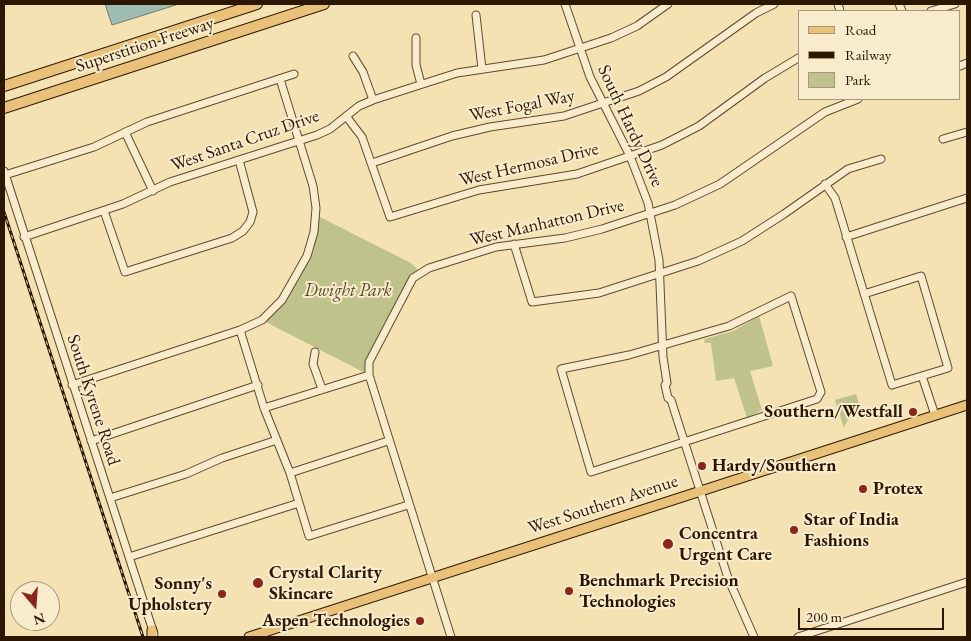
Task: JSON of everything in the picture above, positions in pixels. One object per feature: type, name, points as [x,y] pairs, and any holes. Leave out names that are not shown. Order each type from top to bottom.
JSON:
[{"type":"highway","name":"Superstition Freeway","points":[[4,86],[257,4]]},
{"type":"highway","name":"Superstition Freeway","points":[[4,109],[324,4]]},
{"type":"highway","points":[[4,83],[83,60]]},
{"type":"main road","name":"West Southern Avenue","points":[[249,637],[967,404]]},
{"type":"street","name":"South Hardy Drive","points":[[565,4],[590,77],[630,156],[650,213],[657,244],[663,346],[671,400],[728,578],[754,637]]},
{"type":"street","name":"West Santa Cruz Drive","points":[[24,237],[104,211],[170,182],[330,129],[346,116],[372,100],[457,73],[544,60],[612,38],[637,26],[668,4]]},
{"type":"street","name":"West Fogal Way","points":[[372,163],[452,136],[490,127],[564,116],[639,91],[666,77],[756,13],[774,4]]},
{"type":"street","points":[[934,10],[955,4]]},
{"type":"street","points":[[476,14],[482,68]]},
{"type":"street","points":[[416,38],[416,65],[421,84]]},
{"type":"street","points":[[353,56],[363,72],[372,100]]},
{"type":"street","name":"West Hermosa Drive","points":[[372,163],[390,217],[479,190],[577,174],[662,145],[699,126],[765,78],[798,58]]},
{"type":"street","points":[[4,173],[94,146],[147,122],[294,74]]},
{"type":"street","points":[[72,385],[240,330],[262,320],[282,300],[307,256],[314,232],[316,208],[313,186],[280,79]]},
{"type":"street","name":"West Manhatton Drive","points":[[369,375],[369,362],[413,278],[429,268],[496,247],[565,238],[650,213],[706,192],[825,112],[855,100]]},
{"type":"street","points":[[346,116],[362,137],[372,163]]},
{"type":"street","points":[[125,132],[153,191]]},
{"type":"street","points":[[943,139],[967,132]]},
{"type":"street","points":[[514,244],[532,302],[599,293],[698,261],[742,241],[848,169],[881,158]]},
{"type":"street","points":[[104,211],[125,272],[232,238],[243,231],[250,222],[253,212],[239,160]]},
{"type":"street","name":"South Kyrene Road","points":[[4,173],[153,635]]},
{"type":"street","points":[[825,184],[835,198],[846,237],[892,385],[948,368],[921,276],[864,294]]},
{"type":"street","points":[[846,237],[967,198]]},
{"type":"street","points":[[791,296],[821,392],[820,396],[591,472],[561,369],[663,346],[729,326],[791,296]]},
{"type":"street","points":[[240,330],[264,408],[290,472],[309,536],[408,505]]},
{"type":"street","points":[[315,352],[313,364],[322,389]]},
{"type":"street","points":[[264,408],[369,375],[408,505],[451,637]]},
{"type":"street","points":[[922,376],[935,415]]},
{"type":"street","points":[[91,441],[258,385]]},
{"type":"street","points":[[110,498],[186,474],[222,458],[277,440]]},
{"type":"street","points":[[290,472],[388,441]]},
{"type":"street","points":[[129,557],[299,503]]},
{"type":"street","points":[[798,637],[967,582]]},
{"type":"green space","name":"Dwight Park","points":[[316,215],[411,263],[420,272],[369,361],[369,375],[262,320],[282,300],[307,256]]},
{"type":"green space","points":[[759,316],[773,366],[750,371],[762,410],[747,418],[734,378],[716,381],[711,343],[704,343],[705,339],[733,331]]},
{"type":"green space","points":[[856,394],[862,412],[849,417],[844,428],[835,400]]},
{"type":"water","points":[[105,4],[179,4],[112,25]]},
{"type":"railway","points":[[4,212],[143,637]]},
{"type":"place","name":"Southern/Westfall","points":[[913,412]]},
{"type":"place","name":"Hardy/Southern","points":[[702,466]]},
{"type":"place","name":"Protex","points":[[863,489]]},
{"type":"place","name":"Star of India Fashions","points":[[794,530]]},
{"type":"place","name":"Concentra Urgent Care","points":[[668,544]]},
{"type":"place","name":"Crystal Clarity Skincare","points":[[258,583]]},
{"type":"place","name":"Benchmark Precision Technologies","points":[[569,591]]},
{"type":"place","name":"Sonny's Upholstery","points":[[222,594]]},
{"type":"place","name":"Aspen Technologies","points":[[420,621]]}]
